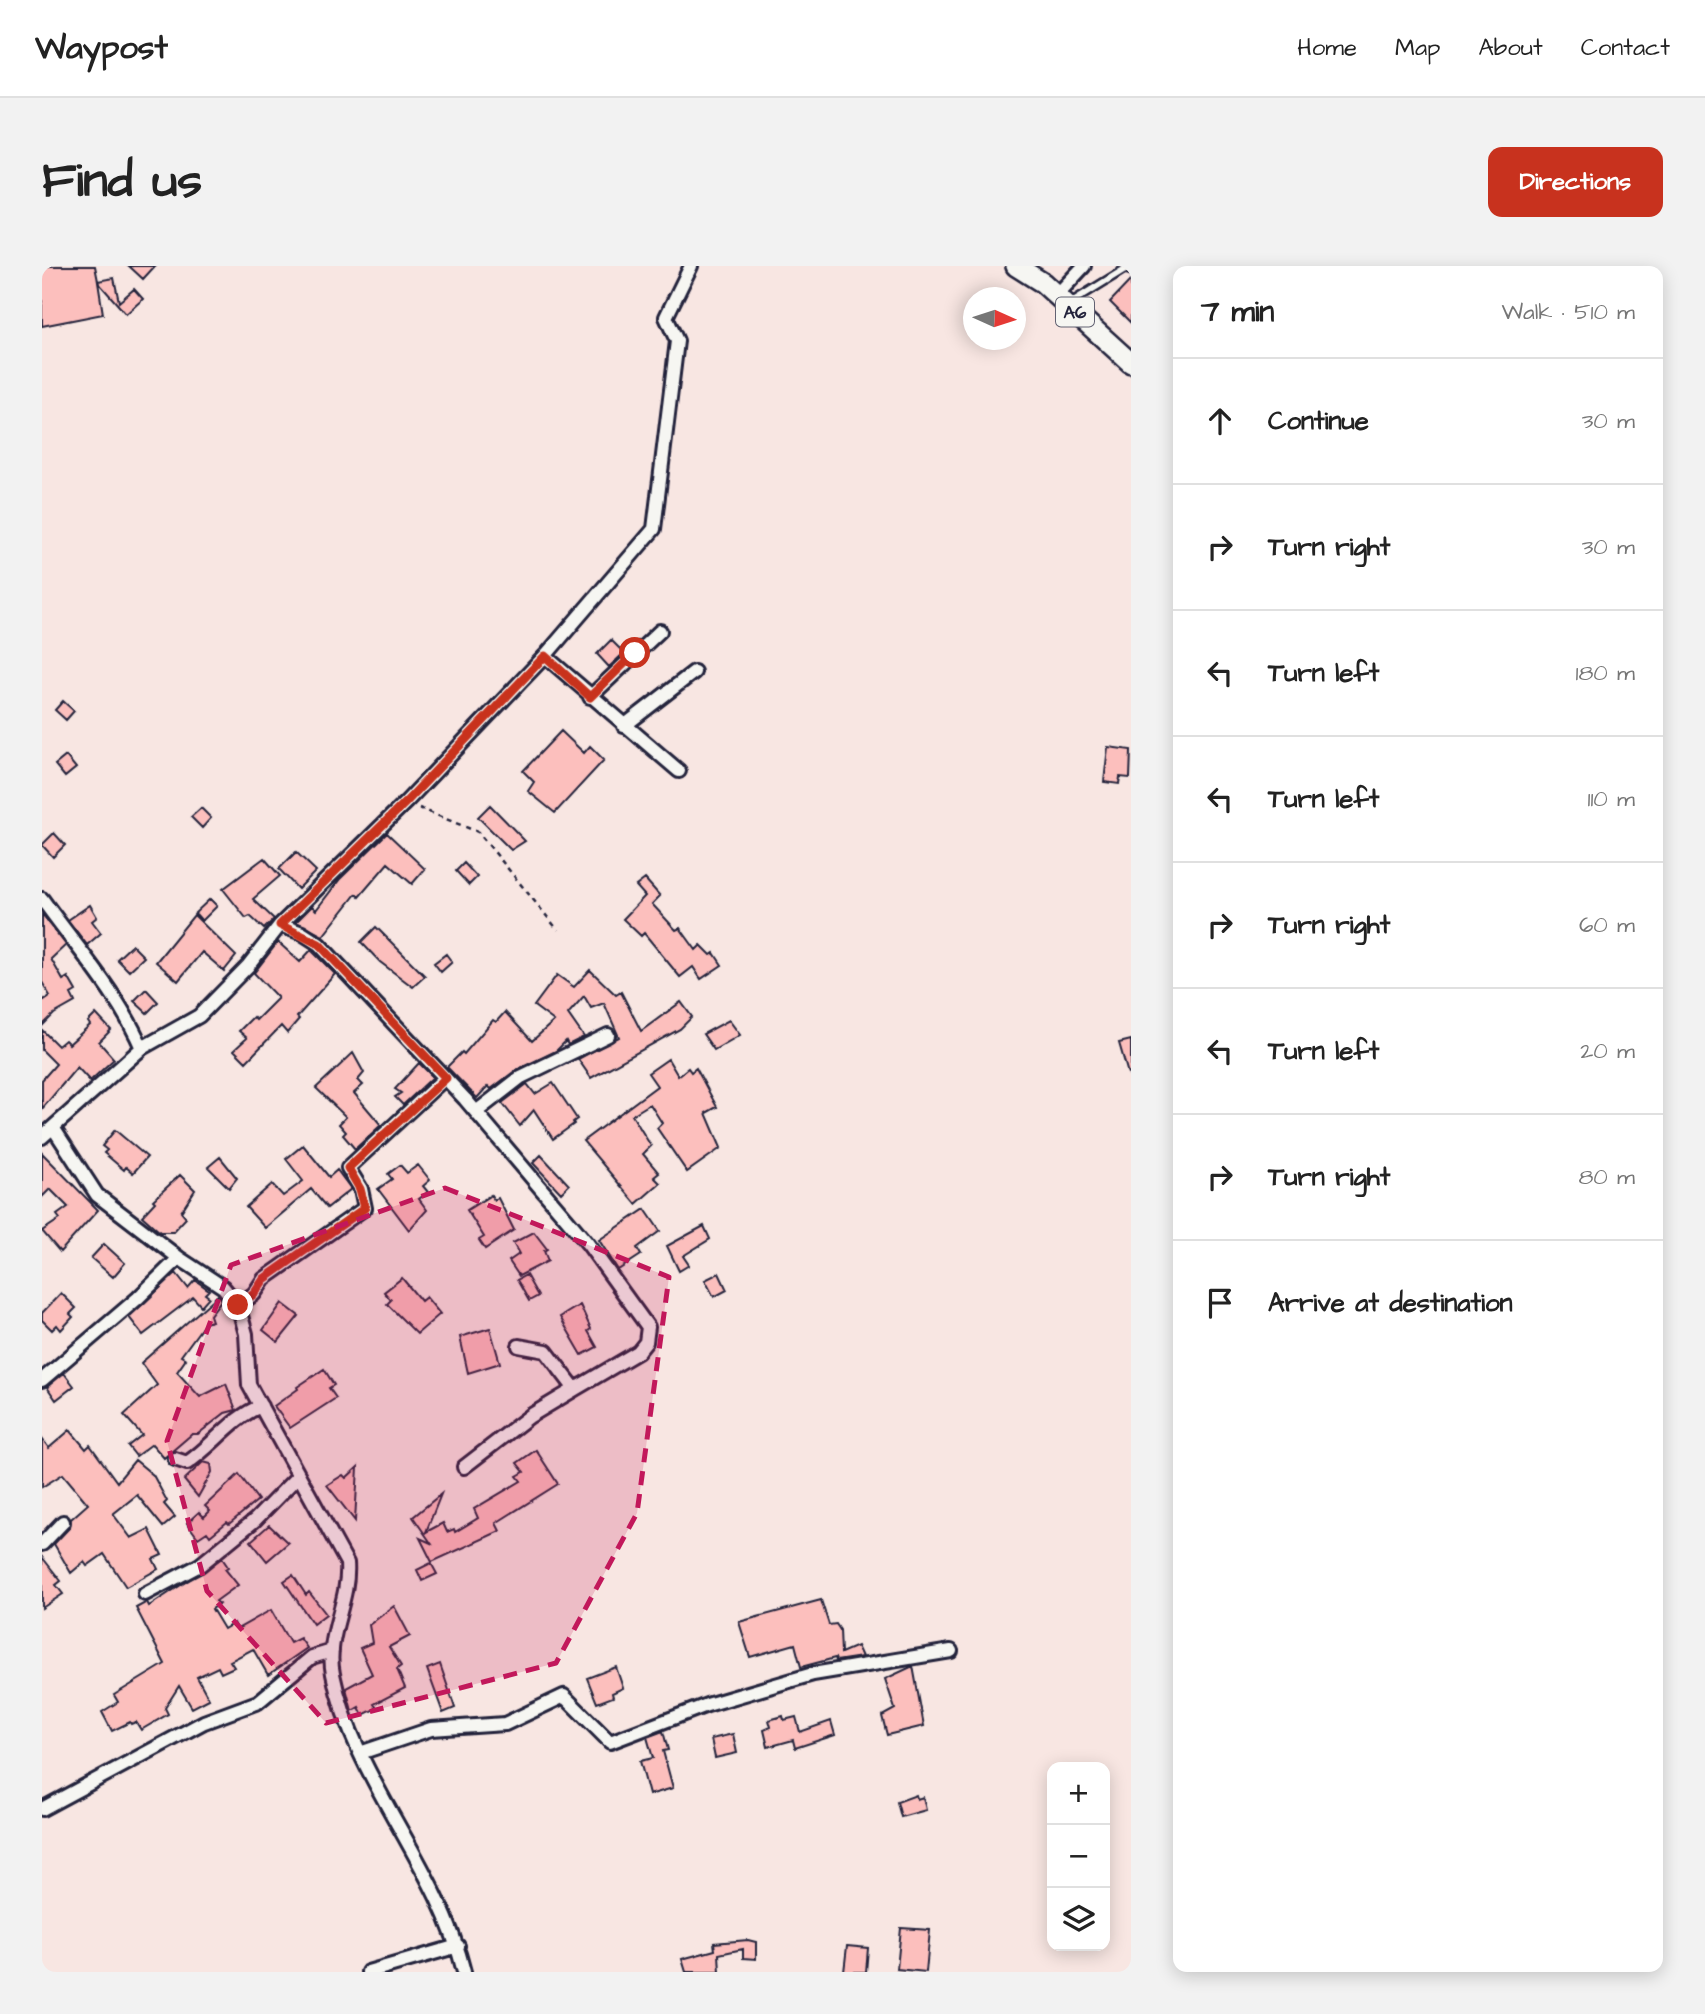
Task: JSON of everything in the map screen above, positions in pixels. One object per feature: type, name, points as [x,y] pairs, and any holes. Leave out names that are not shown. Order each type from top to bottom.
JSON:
[{"type":"main road","name":"A6","points":[[1016,266],[1062,300],[1131,363]]},
{"type":"street","points":[[42,1138],[142,1048],[199,1016],[248,966],[280,925],[406,802],[545,656],[654,529],[677,341],[666,317],[691,266]]},
{"type":"street","points":[[1062,300],[1084,266]]},
{"type":"street","points":[[590,697],[660,631]]},
{"type":"street","points":[[545,656],[679,771]]},
{"type":"street","points":[[624,726],[694,672]]},
{"type":"street","points":[[42,899],[103,980],[131,1023],[142,1048]]},
{"type":"street","points":[[280,925],[319,944],[446,1078],[588,1244],[648,1327],[646,1342],[638,1352],[530,1416],[464,1467]]},
{"type":"street","points":[[476,1112],[521,1077],[608,1035]]},
{"type":"street","points":[[238,1305],[254,1294],[264,1279],[365,1208],[360,1189],[348,1168],[446,1078]]},
{"type":"street","points":[[54,1129],[97,1195],[179,1258],[223,1287],[238,1305],[246,1334],[248,1385],[347,1563],[349,1584],[332,1651],[332,1672],[351,1736],[410,1842],[458,1946],[464,1972]]},
{"type":"street","points":[[42,1380],[138,1298],[179,1258]]},
{"type":"street","points":[[519,1346],[546,1351],[575,1389]]},
{"type":"street","points":[[175,1459],[187,1463],[201,1454],[233,1422],[261,1406]]},
{"type":"street","points":[[145,1594],[200,1565],[255,1520],[298,1476]]},
{"type":"street","points":[[42,1544],[63,1521]]},
{"type":"street","points":[[42,1810],[204,1722],[258,1702],[312,1657],[332,1651]]},
{"type":"street","points":[[360,1754],[431,1729],[505,1724],[564,1696],[610,1742],[707,1705],[813,1674],[951,1651]]},
{"type":"street","points":[[368,1972],[458,1946]]},
{"type":"lane","points":[[1062,300],[1114,273],[1125,269],[1131,271]]},
{"type":"path","points":[[406,802],[478,832],[558,930]]},
{"type":"highlighted area","points":[[445,1188],[669,1277],[637,1513],[556,1663],[326,1723],[207,1591],[167,1441],[231,1265]]},
{"type":"building","points":[[42,266],[95,266],[98,281],[114,278],[119,302],[134,289],[143,299],[126,314],[98,282],[103,314],[42,326]]},
{"type":"building","points":[[129,266],[155,266],[143,279]]},
{"type":"building","points":[[1131,280],[1131,323],[1110,302]]},
{"type":"building","points":[[611,640],[624,653],[609,667],[597,654]]},
{"type":"building","points":[[63,701],[74,711],[66,720],[55,710]]},
{"type":"building","points":[[561,731],[584,753],[590,746],[604,760],[555,813],[528,791],[534,782],[523,771]]},
{"type":"building","points":[[1108,747],[1131,750],[1130,778],[1120,777],[1119,784],[1104,782]]},
{"type":"building","points":[[66,756],[76,768],[65,777],[55,765]]},
{"type":"building","points":[[490,805],[525,841],[511,850],[478,817]]},
{"type":"building","points":[[201,808],[211,818],[202,828],[191,817]]},
{"type":"building","points":[[54,833],[65,845],[53,857],[42,845]]},
{"type":"building","points":[[387,833],[425,869],[412,884],[388,863],[359,897],[356,894],[323,936],[296,922],[312,906],[316,910],[340,879]]},
{"type":"building","points":[[296,852],[316,871],[298,889],[279,869]]},
{"type":"building","points":[[264,858],[280,876],[253,899],[274,919],[264,929],[250,916],[246,918],[223,889]]},
{"type":"building","points":[[464,863],[477,877],[469,885],[456,871]]},
{"type":"building","points":[[645,879],[660,896],[652,904],[676,930],[680,928],[696,950],[701,945],[711,955],[714,953],[722,965],[701,979],[693,967],[680,977],[644,933],[641,936],[623,919],[645,896],[636,886]]},
{"type":"building","points":[[210,899],[217,906],[202,921],[195,913]]},
{"type":"building","points":[[90,905],[97,917],[92,921],[101,933],[87,945],[68,920]]},
{"type":"building","points":[[42,914],[66,945],[51,959],[63,980],[68,977],[76,991],[71,994],[75,1002],[54,1014],[42,1026],[42,997],[44,1000],[50,996],[42,982]]},
{"type":"building","points":[[194,915],[236,956],[224,971],[202,952],[178,981],[156,962]]},
{"type":"building","points":[[376,927],[425,976],[413,987],[380,962],[361,942]]},
{"type":"building","points":[[278,942],[300,962],[311,950],[335,974],[297,1017],[299,1019],[287,1033],[281,1026],[246,1062],[234,1050],[247,1038],[239,1031],[253,1017],[256,1020],[278,998],[254,973]]},
{"type":"building","points":[[132,945],[144,957],[129,971],[117,959]]},
{"type":"building","points":[[446,954],[452,962],[441,972],[434,963]]},
{"type":"building","points":[[590,970],[616,995],[621,992],[641,1031],[681,1002],[692,1017],[680,1029],[591,1078],[578,1059],[619,1037],[604,1003],[591,1008],[584,996],[568,1014],[584,1037],[568,1045],[566,1041],[556,1051],[516,1070],[491,1089],[488,1086],[477,1098],[447,1067],[462,1052],[464,1054],[493,1020],[496,1022],[505,1012],[532,1041],[554,1021],[534,1006],[557,975],[574,987]]},
{"type":"building","points":[[146,989],[158,1002],[147,1013],[134,1001]]},
{"type":"building","points":[[96,1014],[111,1030],[99,1042],[114,1059],[90,1081],[77,1067],[42,1109],[42,1080],[56,1064],[42,1050],[42,1030],[58,1046],[65,1040],[69,1044],[90,1025],[88,1022]]},
{"type":"building","points":[[729,1020],[740,1035],[714,1050],[703,1034]]},
{"type":"building","points":[[1131,1040],[1131,1073],[1128,1074],[1119,1043]]},
{"type":"building","points":[[353,1053],[364,1073],[358,1080],[363,1085],[354,1093],[381,1125],[355,1149],[343,1135],[346,1132],[339,1124],[346,1117],[316,1088]]},
{"type":"building","points":[[668,1059],[678,1076],[688,1068],[691,1072],[696,1068],[717,1107],[706,1113],[721,1148],[687,1172],[657,1128],[662,1123],[650,1104],[632,1115],[651,1146],[643,1154],[659,1173],[654,1177],[660,1183],[636,1204],[583,1141],[657,1086],[648,1073]]},
{"type":"building","points":[[419,1063],[433,1077],[403,1105],[395,1097],[401,1093],[395,1089]]},
{"type":"building","points":[[553,1083],[577,1119],[553,1139],[534,1110],[520,1126],[502,1103],[527,1084],[535,1094]]},
{"type":"building","points":[[115,1130],[147,1157],[133,1173],[126,1167],[124,1170],[104,1153],[107,1150],[102,1146]]},
{"type":"building","points":[[303,1145],[329,1177],[337,1170],[351,1189],[327,1208],[311,1189],[265,1228],[246,1207],[272,1184],[283,1196],[303,1181],[286,1159]]},
{"type":"building","points":[[42,1153],[98,1210],[60,1252],[42,1231],[60,1219],[57,1215],[68,1207],[50,1189],[42,1197]]},
{"type":"building","points":[[541,1155],[569,1185],[561,1193],[533,1163]]},
{"type":"building","points":[[220,1157],[237,1178],[229,1188],[208,1167]]},
{"type":"building","points":[[400,1165],[407,1173],[418,1165],[430,1180],[423,1186],[428,1192],[419,1199],[427,1210],[409,1230],[378,1189],[392,1179],[388,1174]]},
{"type":"building","points":[[180,1175],[195,1190],[181,1212],[186,1218],[173,1232],[160,1232],[142,1216],[155,1202],[153,1200]]},
{"type":"building","points":[[491,1195],[494,1200],[498,1198],[514,1230],[485,1249],[479,1240],[484,1237],[467,1210]]},
{"type":"building","points":[[645,1209],[660,1231],[637,1248],[641,1255],[618,1270],[599,1240]]},
{"type":"building","points":[[704,1226],[710,1239],[683,1256],[689,1265],[679,1271],[667,1246]]},
{"type":"building","points":[[534,1232],[547,1249],[544,1251],[548,1261],[519,1276],[509,1261],[519,1254],[513,1243]]},
{"type":"building","points":[[104,1244],[125,1263],[113,1277],[91,1258]]},
{"type":"building","points":[[176,1273],[188,1288],[195,1280],[209,1290],[205,1294],[209,1297],[201,1306],[193,1297],[143,1335],[129,1317]]},
{"type":"building","points":[[719,1273],[727,1290],[714,1297],[705,1280]]},
{"type":"building","points":[[526,1275],[538,1296],[529,1301],[517,1280]]},
{"type":"building","points":[[402,1278],[421,1301],[426,1297],[440,1314],[417,1334],[387,1304],[391,1300],[384,1292]]},
{"type":"building","points":[[61,1293],[76,1308],[70,1314],[73,1317],[61,1330],[57,1325],[52,1330],[42,1320],[42,1313]]},
{"type":"building","points":[[218,1295],[222,1299],[210,1315],[212,1321],[205,1323],[181,1356],[186,1359],[177,1372],[200,1397],[226,1384],[236,1410],[225,1413],[198,1434],[192,1434],[164,1458],[152,1444],[136,1456],[128,1446],[142,1435],[124,1415],[157,1385],[141,1363]]},
{"type":"building","points":[[282,1303],[299,1316],[278,1342],[263,1330]]},
{"type":"building","points":[[580,1305],[591,1329],[588,1331],[597,1347],[582,1355],[560,1317]]},
{"type":"building","points":[[490,1328],[500,1363],[468,1373],[460,1337]]},
{"type":"building","points":[[324,1369],[334,1385],[329,1388],[336,1398],[290,1428],[274,1406]]},
{"type":"building","points":[[64,1373],[74,1386],[56,1400],[47,1387]]},
{"type":"building","points":[[70,1430],[86,1449],[90,1445],[117,1482],[135,1460],[153,1475],[167,1501],[164,1504],[175,1517],[163,1527],[137,1495],[113,1514],[131,1538],[149,1529],[162,1555],[153,1559],[158,1569],[126,1587],[104,1554],[87,1566],[84,1562],[71,1573],[54,1544],[70,1527],[71,1519],[88,1504],[63,1474],[42,1487],[42,1439],[49,1448]]},
{"type":"building","points":[[536,1450],[558,1484],[496,1523],[500,1531],[432,1562],[420,1538],[431,1543],[413,1517],[441,1494],[426,1532],[443,1523],[447,1532],[454,1529],[455,1532],[478,1518],[474,1509],[521,1481],[517,1476],[524,1472],[517,1463]]},
{"type":"building","points":[[203,1462],[211,1464],[212,1472],[198,1497],[184,1480]]},
{"type":"building","points":[[358,1467],[355,1521],[327,1485],[343,1475],[346,1478]]},
{"type":"building","points":[[239,1474],[258,1500],[229,1524],[227,1522],[210,1536],[207,1532],[198,1538],[187,1523],[199,1512],[204,1517],[210,1511],[205,1506]]},
{"type":"building","points":[[269,1525],[288,1543],[267,1561],[251,1541]]},
{"type":"building","points":[[42,1557],[61,1581],[56,1585],[63,1594],[42,1608]]},
{"type":"building","points":[[222,1558],[228,1567],[225,1569],[238,1585],[216,1601],[219,1604],[212,1609],[224,1629],[234,1623],[237,1629],[271,1610],[290,1643],[300,1638],[307,1648],[268,1675],[253,1649],[230,1661],[234,1667],[221,1673],[218,1667],[197,1677],[209,1699],[192,1708],[179,1686],[165,1708],[168,1714],[141,1730],[136,1722],[130,1722],[112,1731],[102,1712],[118,1702],[114,1695],[165,1664],[136,1608],[147,1602],[149,1606]]},
{"type":"building","points":[[431,1563],[437,1574],[422,1581],[417,1570]]},
{"type":"building","points":[[293,1575],[306,1595],[309,1592],[326,1614],[313,1624],[284,1581]]},
{"type":"building","points":[[821,1600],[829,1625],[836,1624],[840,1630],[841,1653],[857,1646],[862,1657],[836,1661],[835,1658],[801,1667],[795,1644],[750,1657],[739,1622]]},
{"type":"building","points":[[394,1606],[410,1636],[389,1647],[401,1666],[397,1669],[405,1688],[374,1704],[377,1708],[363,1715],[359,1707],[352,1711],[346,1688],[372,1674],[360,1648],[372,1643],[369,1625]]},
{"type":"building","points":[[440,1664],[455,1708],[443,1713],[427,1669]]},
{"type":"building","points":[[913,1666],[924,1726],[887,1735],[882,1716],[895,1709],[885,1679]]},
{"type":"building","points":[[616,1667],[623,1688],[612,1693],[613,1697],[597,1703],[587,1678]]},
{"type":"building","points":[[783,1716],[784,1720],[796,1717],[800,1732],[831,1721],[835,1735],[795,1748],[793,1740],[768,1747],[764,1730],[771,1727],[769,1720]]},
{"type":"building","points":[[663,1731],[668,1750],[663,1751],[673,1788],[649,1795],[640,1761],[653,1758],[647,1737]]},
{"type":"building","points":[[733,1734],[737,1753],[715,1758],[711,1739]]},
{"type":"building","points":[[916,1795],[917,1799],[923,1797],[926,1810],[901,1817],[897,1802]]},
{"type":"building","points":[[901,1928],[930,1930],[926,1972],[897,1969]]},
{"type":"building","points":[[748,1940],[756,1942],[756,1959],[743,1958],[743,1949],[719,1954],[720,1972],[686,1972],[682,1959],[715,1950],[714,1943]]},
{"type":"building","points":[[847,1946],[868,1948],[866,1972],[844,1972]]},
{"type":"route","points":[[238,1305],[254,1294],[264,1279],[311,1249],[339,1225],[365,1208],[360,1189],[348,1168],[446,1078],[319,944],[302,933],[280,925],[406,802],[545,656],[590,697],[635,653]]}]
